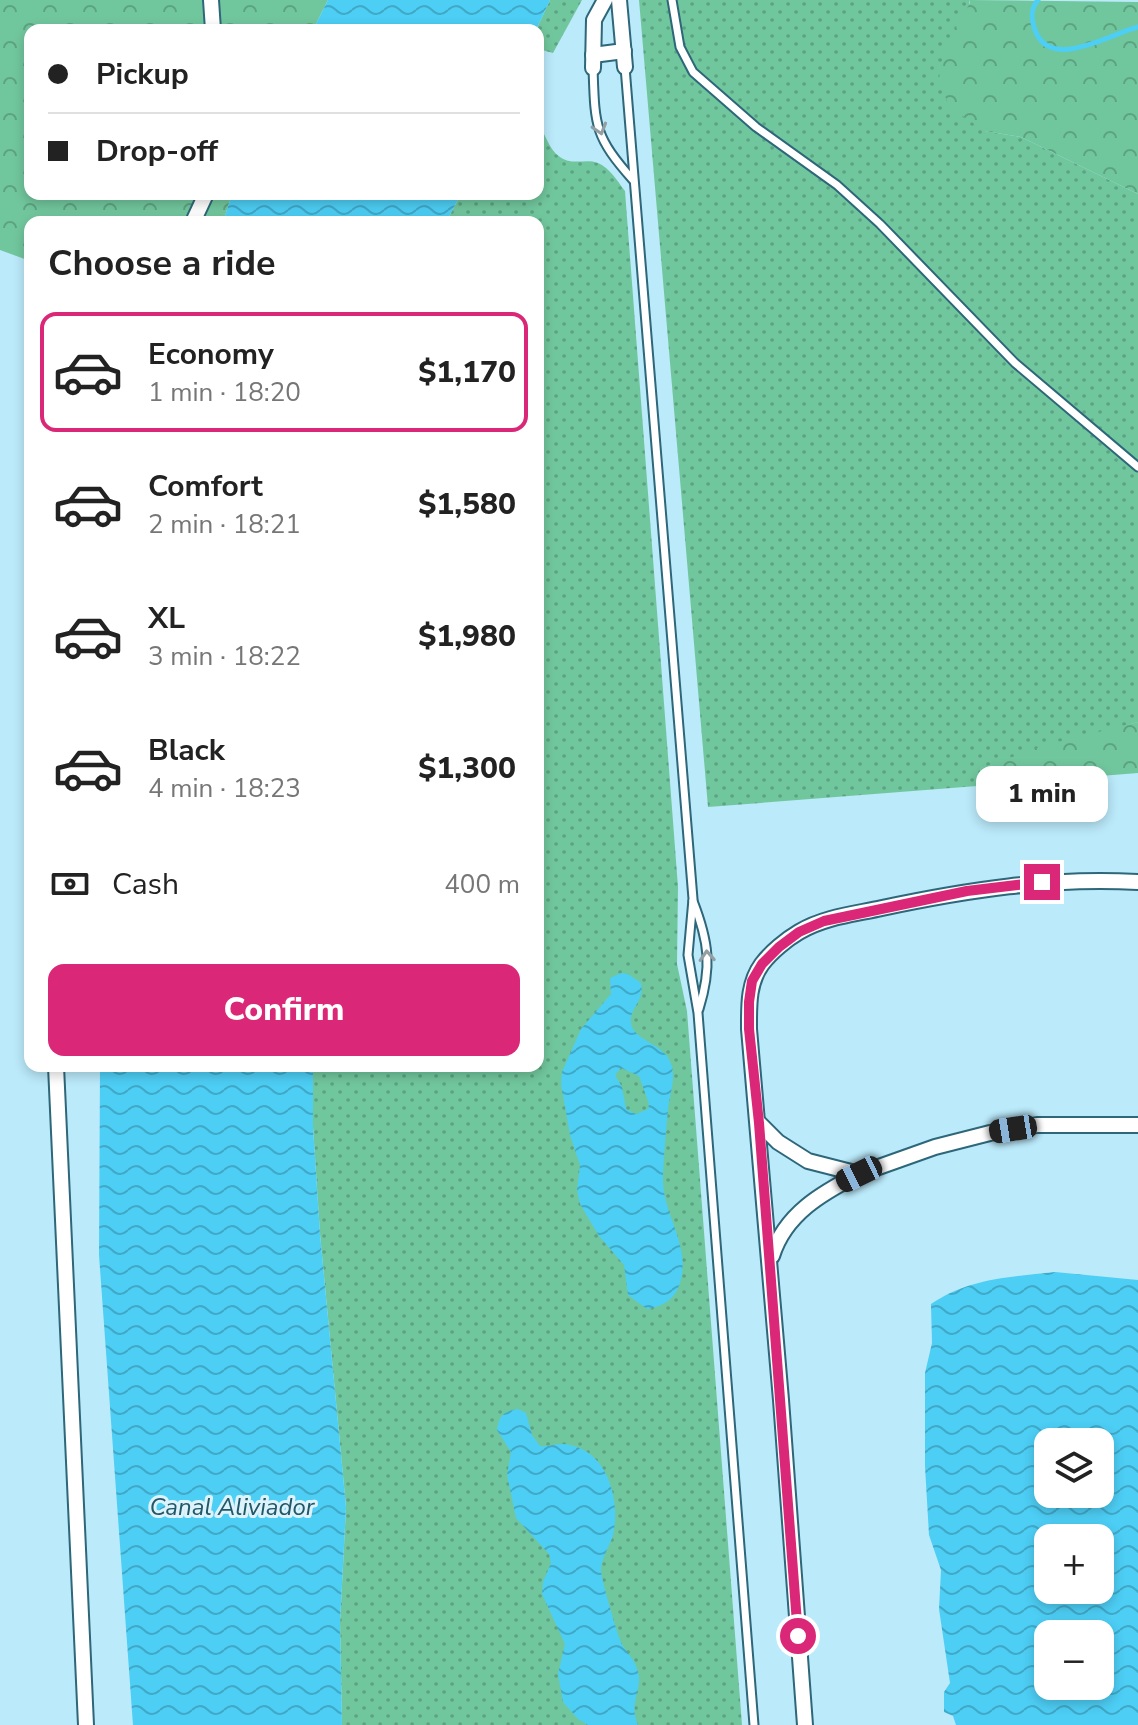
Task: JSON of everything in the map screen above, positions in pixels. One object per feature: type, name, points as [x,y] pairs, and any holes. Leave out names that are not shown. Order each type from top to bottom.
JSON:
[{"type":"street","points":[[211,0],[213,24]]},
{"type":"street","points":[[605,0],[594,20],[593,61],[624,51]]},
{"type":"street","points":[[619,0],[625,67]]},
{"type":"street","points":[[805,1725],[759,1123],[749,1029],[752,981],[762,964],[799,932],[824,921],[983,888],[1069,880],[1138,882]]},
{"type":"street","points":[[56,1072],[86,1725]]},
{"type":"street","points":[[759,1123],[778,1142],[808,1161],[859,1174]]},
{"type":"street","points":[[770,1265],[776,1245],[792,1220],[825,1191],[859,1174],[935,1147],[990,1133],[1037,1125],[1138,1125]]},
{"type":"lane","points":[[672,0],[680,47],[693,72],[756,127],[837,185],[880,224],[1015,363],[1138,467]]},
{"type":"lane","points":[[593,61],[596,122],[600,135],[608,152],[633,180]]},
{"type":"lane","points":[[625,67],[693,899],[688,955],[698,1013],[754,1725]]},
{"type":"lane","points":[[693,899],[705,931],[709,957],[698,1013]]},
{"type":"green space","points":[[0,0],[328,0],[316,24],[24,24],[24,200],[230,200],[225,216],[24,216],[24,259],[0,250]]},
{"type":"green space","points":[[550,0],[582,0],[553,53],[544,51],[544,24],[539,24]]},
{"type":"green space","points":[[639,0],[969,0],[985,131],[1021,137],[1138,194],[1138,722],[981,768],[977,786],[708,807]]},
{"type":"green space","points":[[969,0],[1138,2],[1138,194],[1021,137],[985,131],[949,107],[939,79],[944,48]]},
{"type":"green space","points":[[544,133],[560,157],[602,165],[625,191],[678,887],[677,964],[687,1011],[742,1725],[342,1725],[340,1623],[346,1507],[320,1234],[313,1072],[544,1072],[544,216],[449,216],[458,200],[544,200]]},
{"type":"green space","points":[[1138,722],[1138,773],[977,786],[981,768],[1046,745]]},
{"type":"water","points":[[328,0],[550,0],[539,24],[316,24]]},
{"type":"water","points":[[230,200],[458,200],[449,216],[225,216]]},
{"type":"water","points":[[621,973],[628,974],[641,983],[641,995],[631,1017],[633,1029],[666,1055],[673,1073],[663,1183],[683,1266],[679,1286],[673,1296],[659,1306],[647,1309],[628,1295],[624,1265],[599,1236],[580,1204],[577,1190],[580,1165],[570,1135],[561,1084],[562,1072],[581,1029],[611,994],[610,978]],"holes":[[[621,1068],[639,1076],[649,1104],[648,1109],[636,1114],[626,1109],[622,1087],[615,1075]]]},
{"type":"water","name":"Canal Aliviador","points":[[100,1072],[313,1072],[320,1234],[346,1507],[340,1623],[342,1725],[133,1725],[99,1255]]},
{"type":"water","points":[[1055,1272],[1138,1280],[1138,1725],[956,1725],[953,1716],[944,1712],[944,1692],[950,1683],[939,1609],[941,1570],[929,1535],[925,1466],[925,1373],[932,1343],[931,1304],[960,1289],[1006,1277]]},
{"type":"water","points":[[518,1409],[526,1413],[532,1435],[540,1446],[566,1444],[583,1450],[594,1457],[609,1480],[615,1522],[602,1561],[601,1574],[621,1642],[638,1672],[634,1710],[638,1725],[588,1725],[563,1702],[558,1674],[565,1644],[542,1594],[551,1563],[549,1554],[516,1518],[507,1475],[511,1452],[497,1430],[503,1415]]},
{"type":"waterway","points":[[1038,0],[1032,11],[1035,30],[1043,42],[1053,48],[1082,47],[1138,27]]},
{"type":"route","points":[[798,1636],[759,1123],[749,1029],[752,981],[762,964],[779,947],[799,932],[824,921],[967,891],[1042,882]]}]
